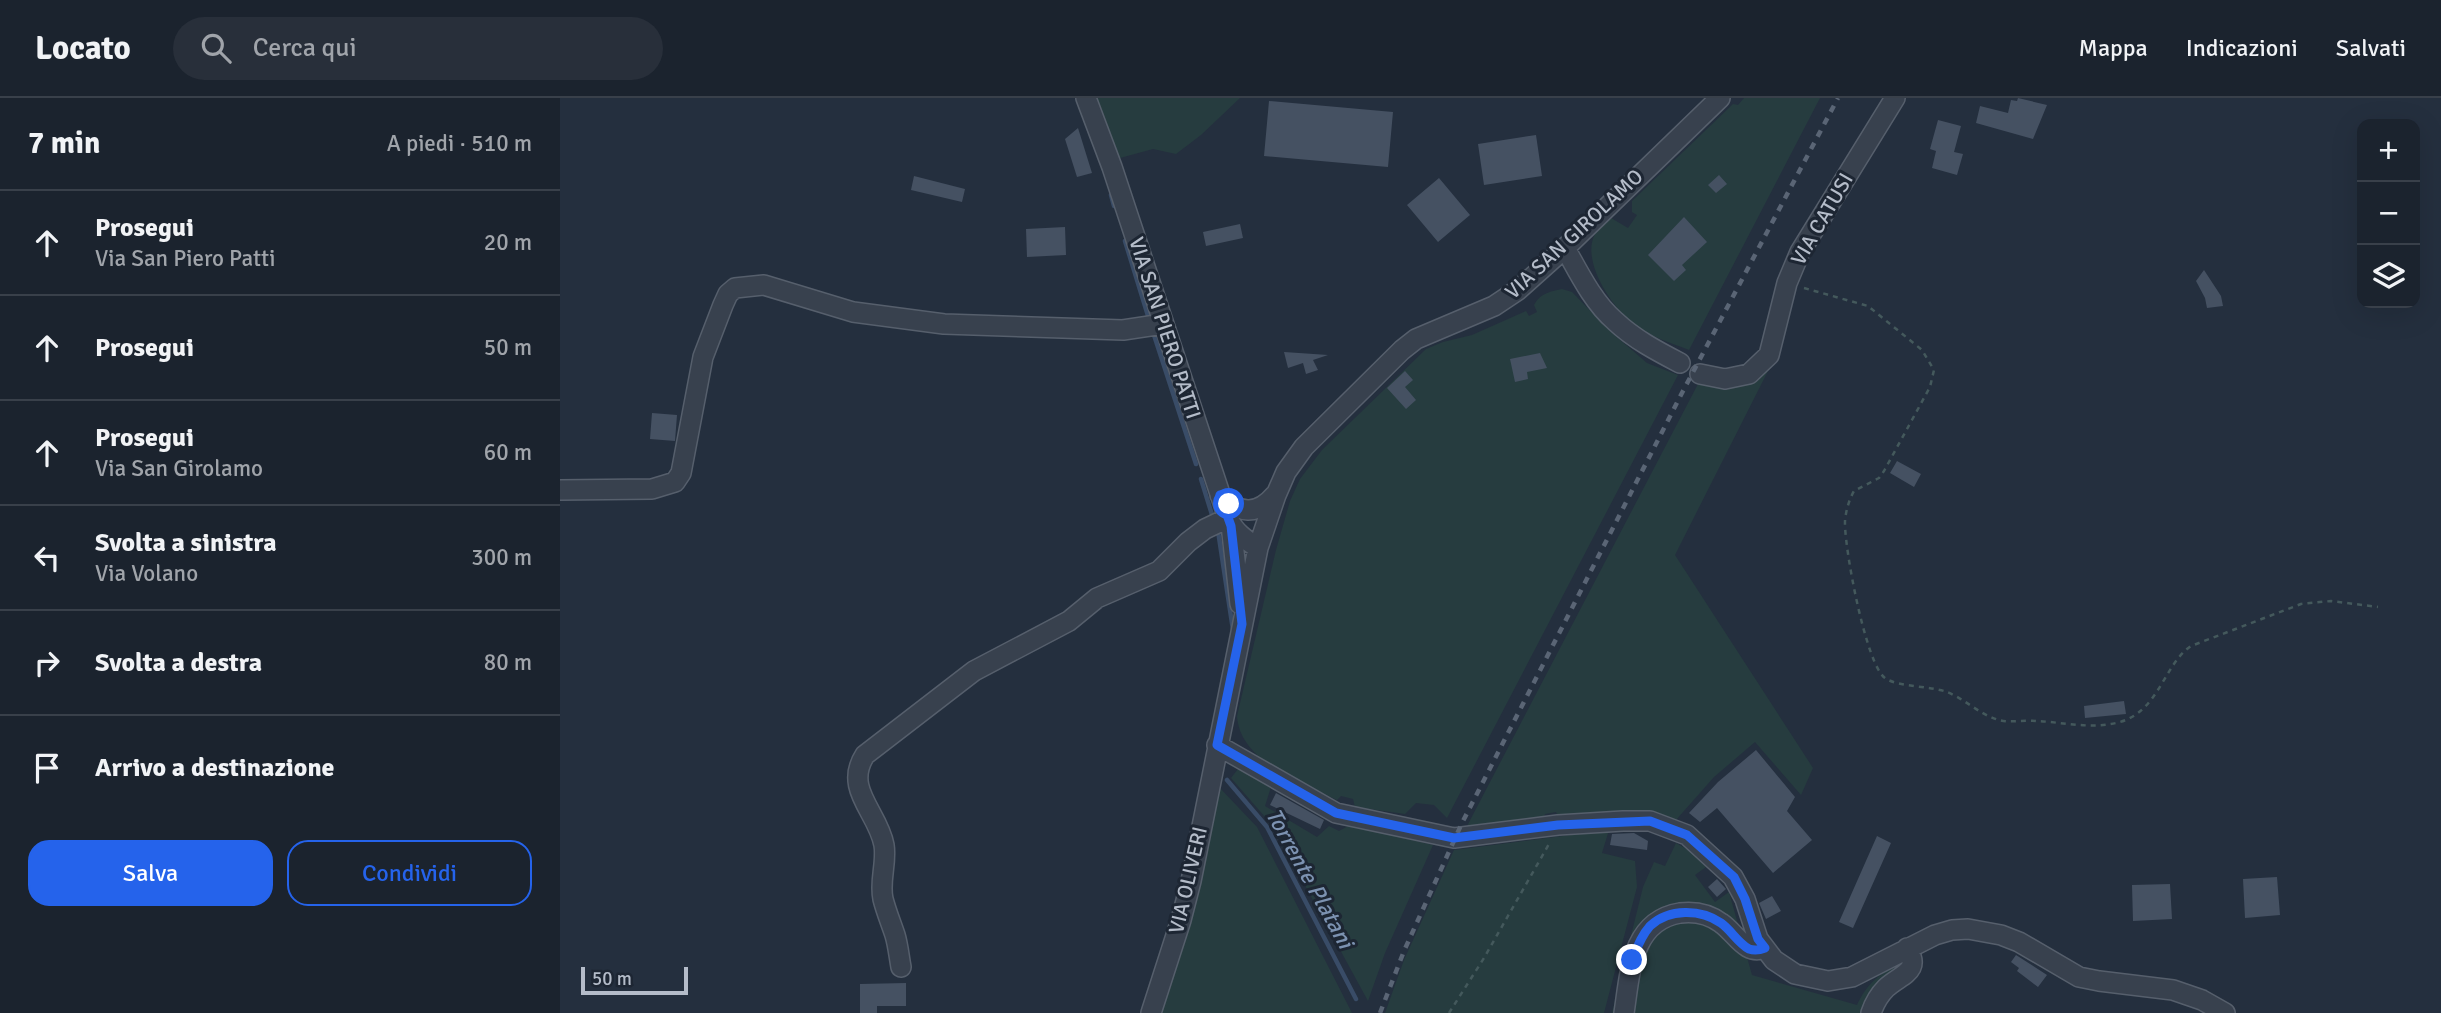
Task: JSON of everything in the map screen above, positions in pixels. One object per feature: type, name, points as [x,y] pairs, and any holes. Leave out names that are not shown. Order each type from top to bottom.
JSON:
[{"type":"street","name":"VIA SAN PIERO PATTI","points":[[1086,98],[1112,167],[1230,522],[1242,624]]},
{"type":"street","name":"VIA SAN GIROLAMO","points":[[1217,745],[1258,548],[1286,472],[1304,447],[1416,339],[1494,306],[1518,290],[1720,98]]},
{"type":"street","name":"VIA CATUSI","points":[[1700,374],[1725,379],[1749,374],[1769,355],[1787,283],[1800,252],[1895,98]]},
{"type":"street","points":[[1565,248],[1591,292],[1613,320],[1639,341],[1680,363]]},
{"type":"street","points":[[560,490],[652,489],[675,482],[681,473],[703,357],[723,305],[735,288],[764,285],[853,312],[944,324],[1123,330],[1163,324]]},
{"type":"street","points":[[1220,495],[1229,504],[1248,510],[1259,509],[1276,495]]},
{"type":"street","points":[[901,967],[896,939],[883,899],[885,859],[882,838],[861,794],[856,776],[857,766],[865,755],[974,671],[1069,621],[1086,605],[1105,594],[1159,571],[1188,542],[1205,530],[1230,522],[1244,539],[1258,548]]},
{"type":"street","points":[[1217,745],[1336,813],[1454,838],[1558,825],[1650,821],[1687,835],[1734,877],[1745,899],[1758,939],[1774,960],[1795,974],[1828,981],[1852,977],[1935,935],[1952,930],[1983,931],[2019,942],[2079,977],[2172,990],[2203,1000],[2225,1013]]},
{"type":"street","name":"VIA OLIVERI","points":[[1151,1013],[1184,907],[1217,745]]},
{"type":"street","points":[[1624,1013],[1632,960],[1640,939],[1651,925],[1666,917],[1693,912],[1708,915],[1723,924],[1750,949],[1765,948]]},
{"type":"street","points":[[1871,1013],[1886,988],[1910,970],[1913,964],[1907,948]]},
{"type":"path","points":[[1787,283],[1868,306],[1922,350],[1934,370],[1930,387],[1884,471],[1879,478],[1854,491],[1845,523],[1852,572],[1869,651],[1883,677],[1891,682],[1946,691],[2002,721],[2037,721],[2078,726],[2120,722],[2138,713],[2160,690],[2183,651],[2191,646],[2301,604],[2316,601],[2378,607]]},
{"type":"path","points":[[1449,1013],[1484,958],[1547,847]]},
{"type":"green space","points":[[1096,98],[1240,98],[1201,135],[1176,154],[1153,149],[1120,158]]},
{"type":"green space","points":[[1744,98],[1820,98],[1689,350],[1644,331],[1622,313],[1600,281],[1592,256],[1592,245],[1595,234],[1611,218],[1628,228],[1637,215],[1632,212],[1632,201],[1733,104],[1738,105]]},
{"type":"green space","points":[[1562,289],[1572,292],[1611,332],[1647,363],[1678,375],[1447,818],[1434,805],[1416,803],[1405,814],[1355,807],[1353,799],[1341,796],[1337,800],[1291,778],[1261,758],[1249,746],[1241,732],[1237,716],[1276,550],[1290,501],[1300,479],[1322,450],[1426,349],[1472,335],[1526,311],[1529,316],[1537,312],[1534,305],[1539,298]]},
{"type":"green space","points":[[1770,367],[1675,555],[1813,768],[1801,795],[1755,742],[1714,777],[1676,820],[1632,813],[1559,818],[1556,812],[1545,814],[1543,819],[1466,828],[1698,384],[1727,388]]},
{"type":"green space","points":[[1238,769],[1271,787],[1265,806],[1317,837],[1329,826],[1339,831],[1350,825],[1433,845],[1385,953],[1368,1001],[1272,825],[1231,778]]},
{"type":"green space","points":[[1218,786],[1257,827],[1352,1013],[1158,1013]]},
{"type":"green space","points":[[1609,830],[1602,853],[1635,861],[1637,887],[1604,1013],[1385,1013],[1404,960],[1454,850]]},
{"type":"green space","points":[[1676,843],[1690,851],[1706,867],[1695,875],[1715,902],[1729,892],[1752,975],[1857,1005],[1876,978],[1905,964],[1866,1013],[1612,1013],[1643,887],[1654,862],[1665,866]]},
{"type":"building","points":[[2018,98],[2047,105],[2033,139],[1976,123],[1980,106],[2008,113],[2011,100],[2017,101]]},
{"type":"building","points":[[1269,101],[1393,112],[1388,167],[1264,156]]},
{"type":"building","points":[[1938,120],[1961,126],[1954,152],[1963,154],[1957,175],[1932,168],[1936,151],[1930,149]]},
{"type":"building","points":[[1078,128],[1092,173],[1077,177],[1065,139]]},
{"type":"building","points":[[1536,135],[1542,176],[1484,185],[1478,144]]},
{"type":"building","points":[[1719,175],[1727,184],[1716,193],[1708,185]]},
{"type":"building","points":[[914,176],[965,189],[962,202],[911,190]]},
{"type":"building","points":[[1439,178],[1470,215],[1438,242],[1407,205]]},
{"type":"building","points":[[1684,217],[1707,242],[1682,265],[1686,270],[1674,281],[1648,255]]},
{"type":"building","points":[[1240,224],[1243,238],[1206,246],[1203,232]]},
{"type":"building","points":[[1065,227],[1066,255],[1027,257],[1026,229]]},
{"type":"building","points":[[2204,270],[2221,296],[2223,306],[2207,308],[2196,281]]},
{"type":"building","points":[[1284,352],[1328,355],[1313,360],[1318,370],[1306,374],[1303,363],[1288,368]]},
{"type":"building","points":[[1540,353],[1547,368],[1527,372],[1528,379],[1515,382],[1510,359]]},
{"type":"building","points":[[1405,371],[1413,380],[1405,387],[1416,400],[1406,409],[1387,388]]},
{"type":"building","points":[[652,413],[677,415],[675,441],[650,439]]},
{"type":"building","points":[[1897,461],[1921,474],[1914,487],[1890,473]]},
{"type":"building","points":[[2124,701],[2126,714],[2085,718],[2084,706]]},
{"type":"building","points":[[1756,750],[1795,797],[1787,811],[1812,840],[1773,873],[1717,808],[1700,822],[1689,813],[1718,782]]},
{"type":"building","points":[[1276,793],[1324,820],[1320,829],[1270,805]]},
{"type":"building","points":[[1634,833],[1648,841],[1647,850],[1610,845],[1612,834]]},
{"type":"building","points":[[1877,836],[1891,843],[1853,928],[1839,922]]},
{"type":"building","points":[[2277,877],[2280,915],[2245,918],[2243,879]]},
{"type":"building","points":[[1717,879],[1726,889],[1717,897],[1708,887]]},
{"type":"building","points":[[2170,884],[2172,919],[2133,921],[2132,885]]},
{"type":"building","points":[[1772,896],[1781,911],[1766,919],[1759,903]]},
{"type":"building","points":[[2016,955],[2047,975],[2038,987],[2017,971],[2019,968],[2011,962]]},
{"type":"building","points":[[906,983],[906,1006],[877,1006],[877,1013],[860,1013],[860,984]]},
{"type":"waterway","name":"Torrente Platani","points":[[1111,195],[1114,206]]},
{"type":"waterway","name":"Torrente Platani","points":[[1125,241],[1149,319]]},
{"type":"waterway","name":"Torrente Platani","points":[[1154,335],[1196,464]]},
{"type":"waterway","name":"Torrente Platani","points":[[1201,479],[1213,518]]},
{"type":"waterway","name":"Torrente Platani","points":[[1218,531],[1233,630]]},
{"type":"waterway","name":"Torrente Platani","points":[[1227,780],[1267,827],[1356,999]]},
{"type":"railway","points":[[1380,1013],[1404,951],[1462,823],[1683,391],[1838,98]]},
{"type":"route","points":[[1229,504],[1220,495],[1231,526],[1242,624],[1217,745],[1336,813],[1454,838],[1558,825],[1623,821],[1650,821],[1687,835],[1734,877],[1745,899],[1758,939],[1765,948],[1750,949],[1723,924],[1708,915],[1679,913],[1651,925],[1640,939],[1632,960]]}]
